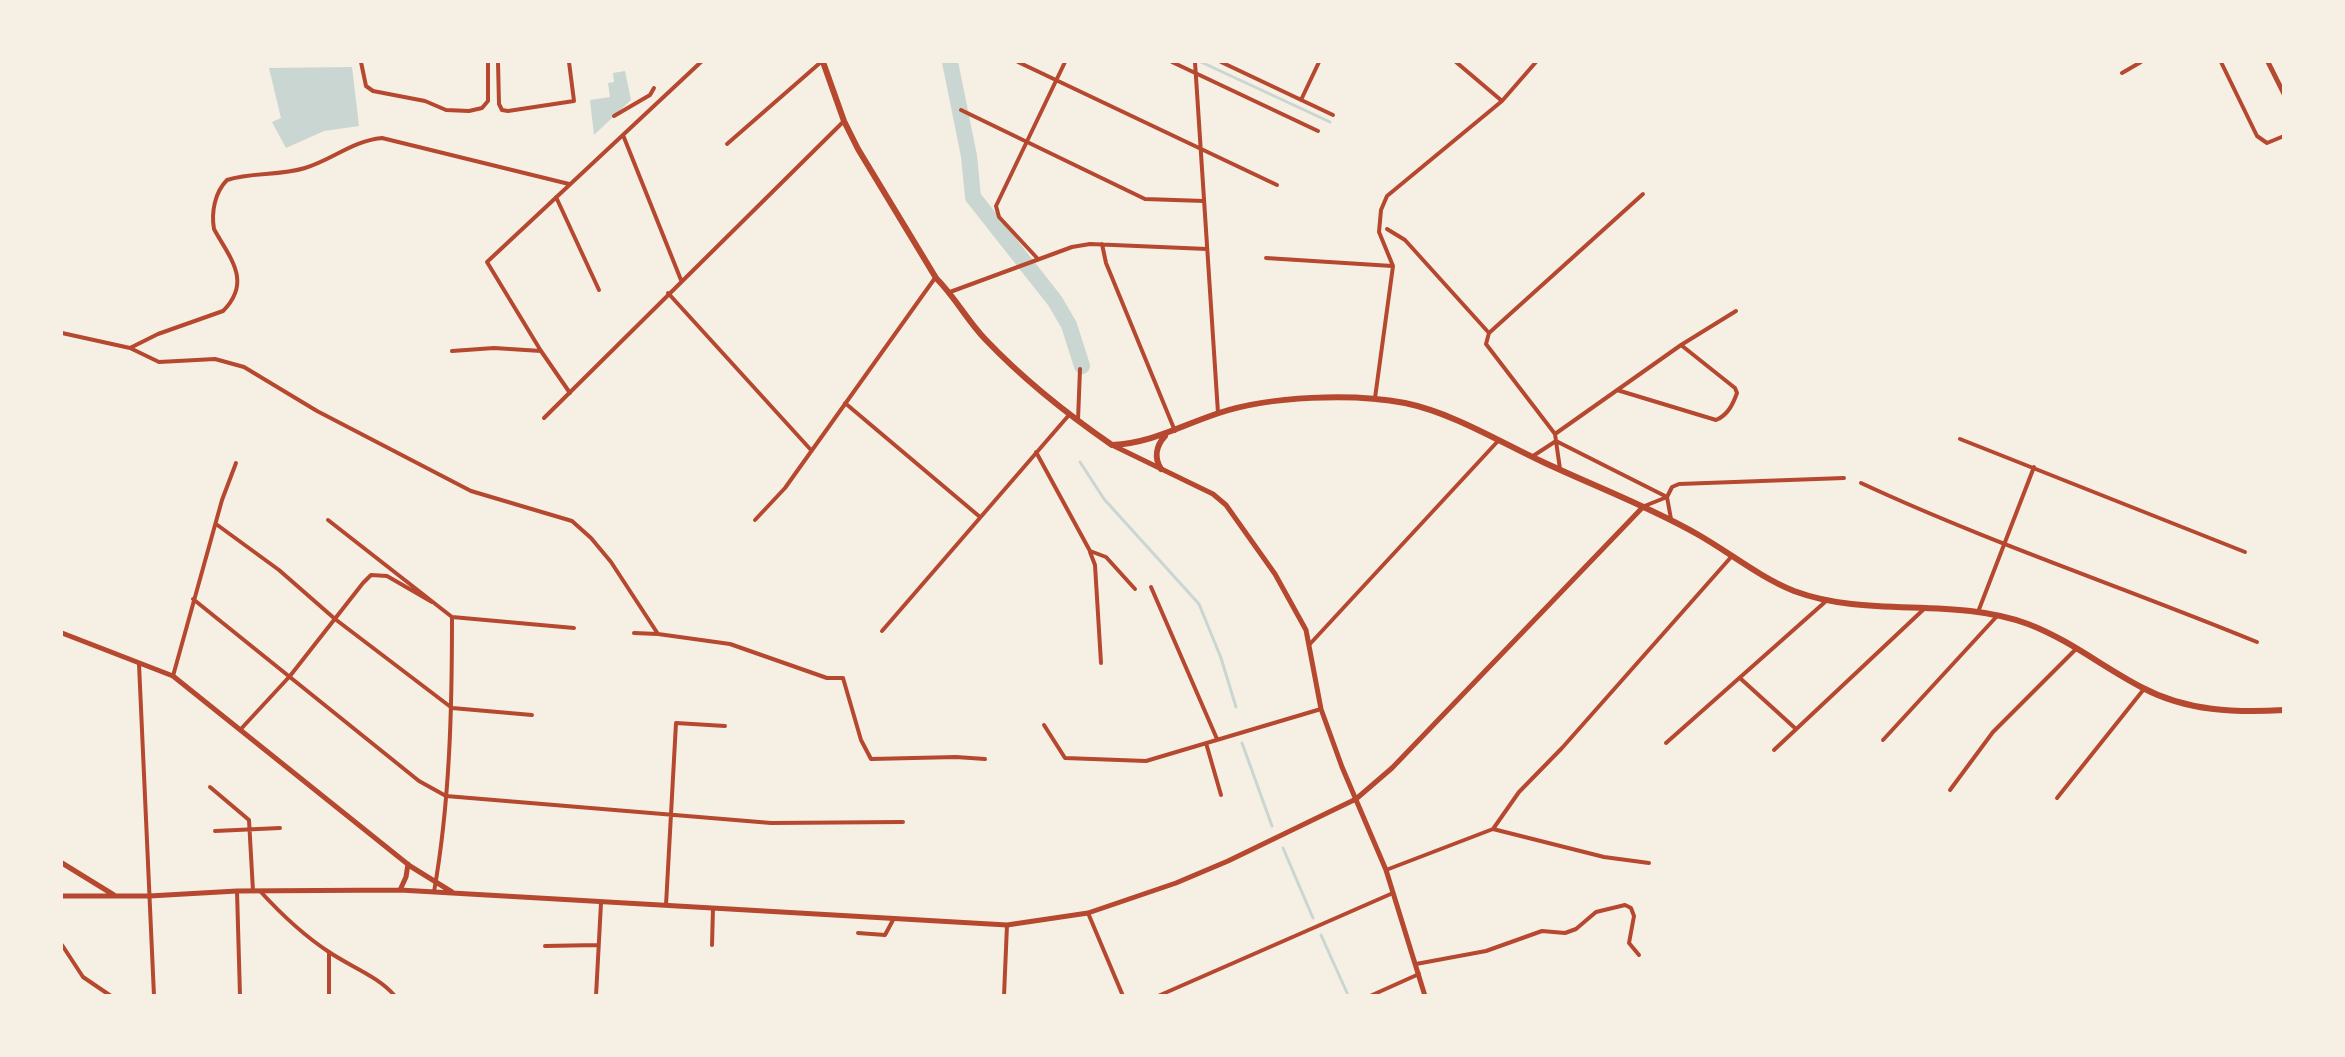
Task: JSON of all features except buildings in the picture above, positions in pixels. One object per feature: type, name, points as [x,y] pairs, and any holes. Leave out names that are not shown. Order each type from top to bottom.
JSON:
[{"type":"main road","points":[[822,62],[844,121],[858,149],[936,278],[950,292],[986,340],[1069,415],[1112,445],[1213,494],[1238,518],[1290,597],[1306,630],[1321,709],[1386,870],[1425,996]]},
{"type":"main road","points":[[2268,62],[2283,94]]},
{"type":"main road","points":[[1112,445],[1141,443],[1165,436],[1218,413],[1264,403],[1375,398],[1423,408],[1642,508],[1671,519],[1791,590],[1825,602],[1853,606],[1925,608],[1998,614],[2029,624],[2077,647],[2144,689],[2173,700],[2242,712],[2283,710]]},
{"type":"main road","points":[[1161,469],[1156,455],[1158,445],[1165,436]]},
{"type":"main road","points":[[62,896],[149,896],[237,891],[400,890],[1006,925],[1088,913],[1176,883],[1356,800],[1392,768],[1642,508]]},
{"type":"main road","points":[[62,633],[173,676],[408,864],[453,893]]},
{"type":"main road","points":[[62,863],[114,896]]},
{"type":"main road","points":[[400,890],[405,882],[408,864]]},
{"type":"street","points":[[361,62],[366,86],[373,91],[425,101],[446,110],[469,111],[482,108],[488,101],[488,62]]},
{"type":"street","points":[[498,62],[499,104],[502,110],[508,111],[574,101],[569,62]]},
{"type":"street","points":[[570,393],[541,351],[487,262],[701,62]]},
{"type":"street","points":[[727,144],[822,62]]},
{"type":"street","points":[[1018,62],[1277,185]]},
{"type":"street","points":[[1038,259],[999,218],[996,211],[1065,62]]},
{"type":"street","points":[[1172,62],[1318,131]]},
{"type":"street","points":[[1221,62],[1333,115]]},
{"type":"street","points":[[1301,99],[1319,62]]},
{"type":"street","points":[[1456,62],[1502,101]]},
{"type":"street","points":[[1375,398],[1393,266],[1379,232],[1381,210],[1388,196],[1502,101],[1536,62]]},
{"type":"street","points":[[2122,73],[2141,62]]},
{"type":"street","points":[[2221,62],[2257,136],[2267,144],[2283,136]]},
{"type":"street","points":[[1195,63],[1218,413]]},
{"type":"street","points":[[614,116],[650,95],[654,88]]},
{"type":"street","points":[[962,110],[1151,201],[1204,201]]},
{"type":"street","points":[[544,418],[844,121]]},
{"type":"street","points":[[623,135],[681,280]]},
{"type":"street","points":[[130,348],[158,334],[223,310],[229,305],[236,288],[236,267],[214,229],[212,221],[215,199],[220,187],[227,180],[285,174],[308,168],[360,141],[382,138],[569,184]]},
{"type":"street","points":[[1560,470],[1556,434],[1486,344],[1489,333],[1643,194]]},
{"type":"street","points":[[556,197],[598,290]]},
{"type":"street","points":[[1387,229],[1406,240],[1489,333]]},
{"type":"street","points":[[950,292],[1072,247],[1102,244],[1207,249]]},
{"type":"street","points":[[1102,244],[1106,263],[1175,431]]},
{"type":"street","points":[[1266,258],[1393,266]]},
{"type":"street","points":[[755,520],[785,488],[936,278]]},
{"type":"street","points":[[668,293],[811,450]]},
{"type":"street","points":[[1556,434],[1681,345],[1736,312]]},
{"type":"street","points":[[62,333],[130,348],[159,362],[215,359],[244,367],[317,411],[471,490],[572,521],[591,538],[611,562],[658,634]]},
{"type":"street","points":[[1617,389],[1716,420],[1720,418],[1733,404],[1737,393],[1735,388],[1681,345]]},
{"type":"street","points":[[452,351],[483,348],[541,351]]},
{"type":"street","points":[[1078,421],[1080,369]]},
{"type":"street","points":[[845,403],[980,517]]},
{"type":"street","points":[[882,631],[1069,415]]},
{"type":"street","points":[[1960,438],[2245,552]]},
{"type":"street","points":[[1309,645],[1498,441]]},
{"type":"street","points":[[1532,457],[1556,441]]},
{"type":"street","points":[[1556,441],[1667,497]]},
{"type":"street","points":[[1036,452],[1090,551],[1095,565],[1101,663]]},
{"type":"street","points":[[173,676],[193,599],[236,463]]},
{"type":"street","points":[[1978,612],[2034,467]]},
{"type":"street","points":[[1671,519],[1667,497],[1672,486],[1679,484],[1844,478]]},
{"type":"street","points":[[1861,483],[2006,544],[2134,592],[2257,642]]},
{"type":"street","points":[[1642,508],[1667,497]]},
{"type":"street","points":[[328,520],[452,617],[574,628]]},
{"type":"street","points":[[216,524],[279,570],[335,619],[452,708],[532,715]]},
{"type":"street","points":[[1090,551],[1106,557],[1135,589]]},
{"type":"street","points":[[1386,870],[1493,829],[1519,792],[1562,748],[1732,556]]},
{"type":"street","points":[[240,730],[290,676],[371,575],[387,576],[425,601],[432,602]]},
{"type":"street","points":[[1151,587],[1217,739]]},
{"type":"street","points":[[193,599],[419,781],[446,796],[771,823],[903,822]]},
{"type":"street","points":[[1666,743],[1741,679],[1825,602]]},
{"type":"street","points":[[1774,750],[1925,608]]},
{"type":"street","points":[[1883,740],[1998,614]]},
{"type":"street","points":[[434,892],[446,796],[452,708],[452,617]]},
{"type":"street","points":[[634,633],[730,644],[827,678],[843,678],[861,740],[871,759],[956,757],[985,759]]},
{"type":"street","points":[[1950,790],[1992,732],[2077,647]]},
{"type":"street","points":[[139,664],[154,996]]},
{"type":"street","points":[[1741,679],[1796,729]]},
{"type":"street","points":[[2057,798],[2144,689]]},
{"type":"street","points":[[1044,725],[1059,751],[1069,759],[1146,761],[1321,709]]},
{"type":"street","points":[[666,906],[676,723],[725,726]]},
{"type":"street","points":[[1206,743],[1221,795]]},
{"type":"street","points":[[210,787],[246,816],[250,830],[256,891],[292,925],[329,952],[386,986],[395,996]]},
{"type":"street","points":[[215,831],[280,828]]},
{"type":"street","points":[[1493,829],[1604,857],[1649,863]]},
{"type":"street","points":[[237,891],[240,996]]},
{"type":"street","points":[[1158,996],[1394,893]]},
{"type":"street","points":[[596,996],[601,903]]},
{"type":"street","points":[[1416,964],[1498,948],[1542,931],[1565,933],[1576,929],[1596,912],[1625,905],[1634,910],[1629,943],[1639,954]]},
{"type":"street","points":[[712,945],[713,908]]},
{"type":"street","points":[[1088,913],[1123,996]]},
{"type":"street","points":[[858,933],[885,935],[893,920]]},
{"type":"street","points":[[1004,996],[1006,925]]},
{"type":"street","points":[[62,945],[83,977],[111,996]]},
{"type":"street","points":[[545,946],[598,945]]},
{"type":"street","points":[[329,952],[329,996]]},
{"type":"street","points":[[1370,996],[1419,974]]},
{"type":"shaded area","points":[[352,67],[359,126],[324,131],[286,148],[272,122],[281,118],[269,68]]},
{"type":"shaded area","points":[[625,71],[631,100],[594,135],[590,100],[610,97],[608,83],[614,82],[613,73]]},
{"type":"waterway","points":[[950,62],[969,156],[973,197],[1055,301],[1069,325],[1082,366]]},
{"type":"waterway","points":[[1201,62],[1330,122]]},
{"type":"waterway","points":[[1080,462],[1104,499],[1199,604],[1221,658],[1236,707]]},
{"type":"waterway","points":[[1242,743],[1272,826]]},
{"type":"waterway","points":[[1283,848],[1313,918]]},
{"type":"waterway","points":[[1321,935],[1348,995]]}]
